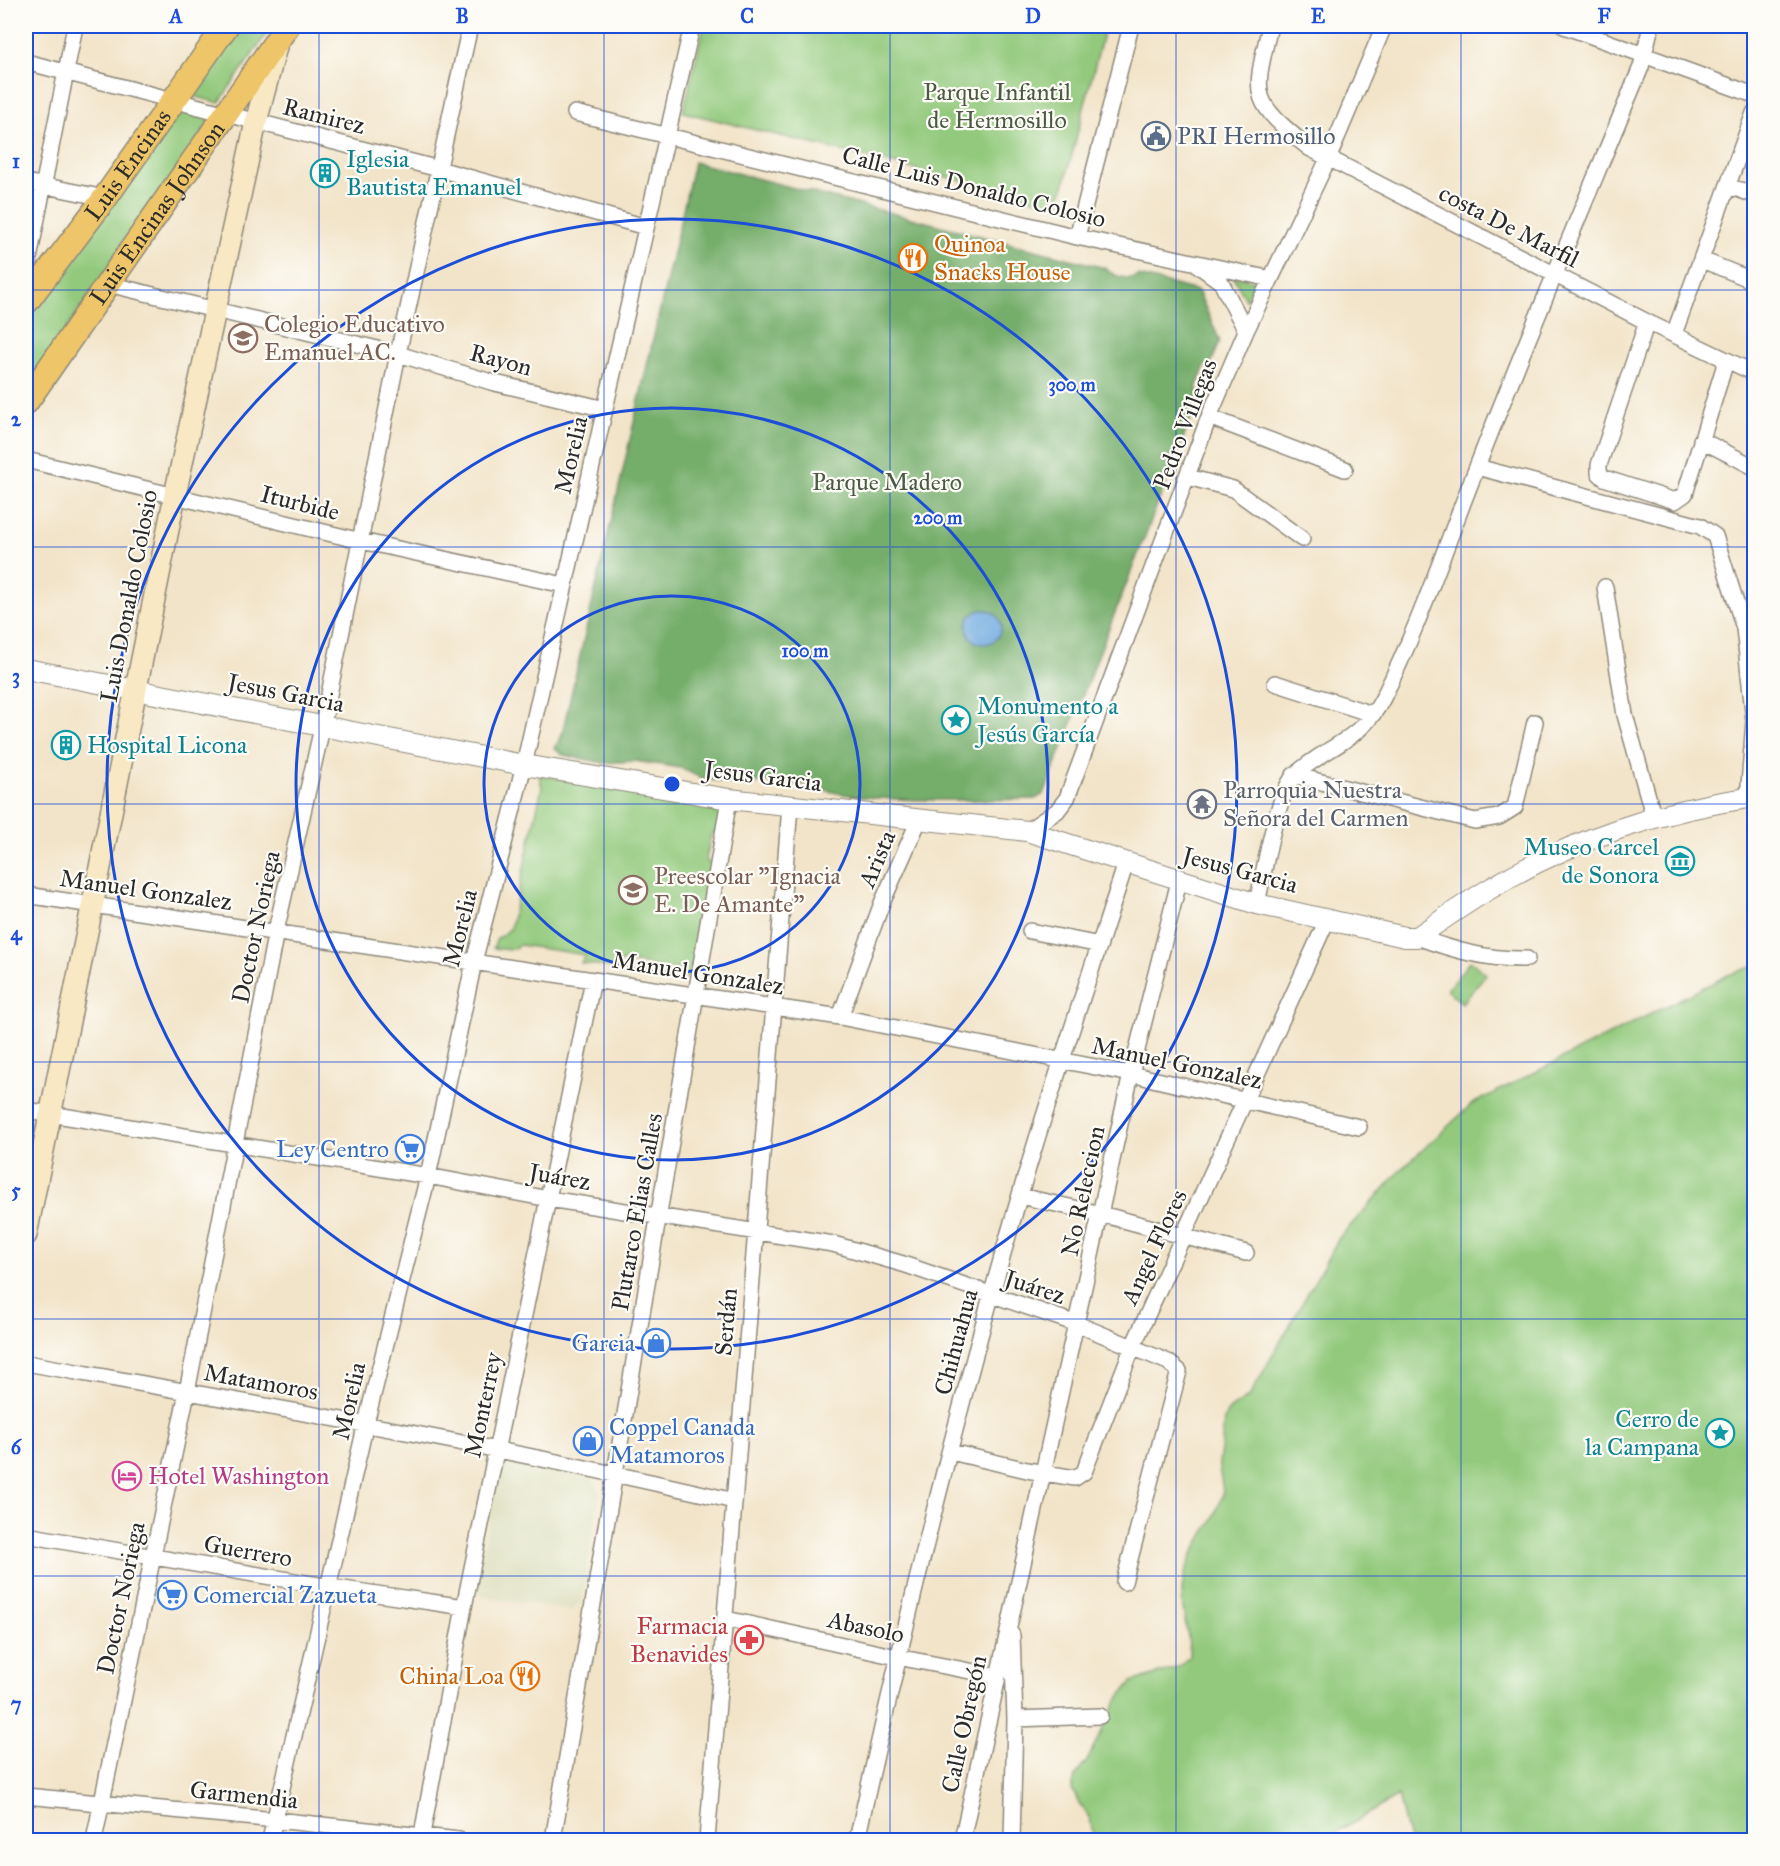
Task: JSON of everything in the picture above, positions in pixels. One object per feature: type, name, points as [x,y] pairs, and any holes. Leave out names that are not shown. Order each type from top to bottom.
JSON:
[{"type":"main road","name":"Luis Encinas","points":[[26,302],[32,276],[105,198],[226,26]]},
{"type":"main road","name":"Luis Encinas Johnson","points":[[26,402],[282,33]]},
{"type":"main road","name":"Luis Donaldo Colosio","points":[[26,1235],[48,1115],[93,905],[175,495],[256,122],[282,33]]},
{"type":"street","points":[[32,276],[43,185],[75,26]]},
{"type":"street","name":"Doctor Noriega","points":[[94,1840],[187,1392],[276,931],[323,725],[398,354],[470,26]]},
{"type":"street","name":"Morelia","points":[[270,1840],[366,1423],[428,1176],[474,962],[524,765],[692,26]]},
{"type":"street","points":[[1077,237],[1131,26]]},
{"type":"street","name":"costa De Marfil","points":[[1270,26],[1259,71],[1258,97],[1271,115],[1289,132],[1328,159],[1647,322],[1755,374]]},
{"type":"street","name":"Pedro Villegas","points":[[1027,831],[1057,812],[1067,798],[1209,417],[1246,331],[1328,159],[1384,26]]},
{"type":"street","points":[[1564,26],[1755,95]]},
{"type":"street","points":[[1257,904],[1276,819],[1294,775],[1349,740],[1382,701],[1436,576],[1477,467],[1645,55],[1651,26]]},
{"type":"street","name":"Ramirez","points":[[26,62],[440,169],[646,227]]},
{"type":"street","name":"Calle Luis Donaldo Colosio","points":[[575,113],[1077,237],[1270,279]]},
{"type":"street","points":[[1674,334],[1755,113]]},
{"type":"street","points":[[26,182],[105,198]]},
{"type":"street","points":[[1729,186],[1755,195]]},
{"type":"street","points":[[1702,260],[1755,281]]},
{"type":"street","points":[[1195,262],[1221,282],[1246,331]]},
{"type":"street","name":"Rayon","points":[[108,284],[398,354],[491,382],[605,409]]},
{"type":"street","points":[[1647,322],[1608,435],[1599,472],[1604,478],[1675,501],[1685,494],[1726,361]]},
{"type":"street","points":[[1209,417],[1345,469]]},
{"type":"street","points":[[1701,441],[1755,467]]},
{"type":"street","name":"Iturbide","points":[[26,460],[361,541],[564,585]]},
{"type":"street","points":[[1417,937],[1502,881],[1558,854],[1654,818],[1751,797],[1754,721],[1744,628],[1715,536],[1700,526],[1477,467]]},
{"type":"street","points":[[1188,477],[1233,489],[1302,539]]},
{"type":"street","points":[[1605,587],[1625,715],[1654,818]]},
{"type":"street","name":"Jesus Garcia","points":[[26,669],[524,765],[729,799],[1027,831],[1257,904],[1388,933],[1417,937]]},
{"type":"street","points":[[1275,683],[1372,714]]},
{"type":"street","points":[[1294,775],[1475,821],[1499,817],[1515,807],[1534,722]]},
{"type":"street","name":"Plutarco Elias Calles","points":[[554,1840],[729,799]]},
{"type":"street","name":"Serdán","points":[[707,1840],[790,806]]},
{"type":"street","name":"Arista","points":[[840,1017],[882,903],[918,820]]},
{"type":"street","name":"Chihuahua","points":[[857,1840],[897,1657],[991,1296],[1020,1196],[1126,863]]},
{"type":"street","name":"No Releccion","points":[[1011,1617],[1131,1074],[1179,881]]},
{"type":"street","name":"Manuel Gonzalez","points":[[26,896],[276,931],[840,1017],[1131,1074],[1359,1127]]},
{"type":"street","name":"Angel Flores","points":[[951,1452],[1075,1478],[1084,1472],[1133,1346],[1181,1237],[1328,918]]},
{"type":"street","points":[[1030,931],[1100,945]]},
{"type":"street","points":[[1417,937],[1452,951],[1483,957],[1527,959]]},
{"type":"street","name":"Monterrey","points":[[422,1839],[464,1607],[593,980]]},
{"type":"street","name":"Juárez","points":[[26,1110],[428,1176],[549,1199],[833,1244],[903,1264],[1077,1324],[1133,1346],[1168,1362],[1179,1371],[1124,1582]]},
{"type":"street","points":[[1020,1196],[1101,1214],[1246,1253]]},
{"type":"street","name":"Matamoros","points":[[26,1363],[366,1423],[615,1473],[734,1501]]},
{"type":"street","name":"Guerrero","points":[[26,1535],[330,1587],[464,1607]]},
{"type":"street","points":[[1011,1617],[1015,1719],[1012,1840]]},
{"type":"street","name":"Calle Obregón","points":[[962,1840],[996,1676],[1011,1617]]},
{"type":"street","name":"Abasolo","points":[[726,1618],[897,1657],[996,1676]]},
{"type":"street","points":[[1015,1719],[1100,1716]]},
{"type":"street","name":"Garmendia","points":[[26,1796],[276,1820],[422,1839],[459,1840]]},
{"type":"shaded area","points":[[512,1461],[592,1477],[600,1492],[582,1601],[571,1611],[484,1597],[476,1586],[500,1468]]},
{"type":"green space","points":[[238,26],[272,26],[219,103],[189,95]]},
{"type":"green space","name":"Parque Infantil de Hermosillo","points":[[704,26],[1105,26],[1059,205],[683,112]]},
{"type":"green space","points":[[180,111],[211,120],[26,388],[26,320]]},
{"type":"green space","name":"Parque Madero","points":[[694,162],[1105,268],[1121,277],[1139,276],[1198,291],[1220,341],[1211,364],[1205,366],[1196,388],[1200,393],[1183,439],[1044,794],[1035,799],[920,800],[854,796],[830,791],[816,785],[766,782],[741,785],[701,778],[681,768],[635,761],[604,763],[563,755],[554,748],[561,738]]},
{"type":"green space","points":[[1233,276],[1255,281],[1246,300]]},
{"type":"green space","points":[[539,775],[722,809],[719,831],[711,834],[706,860],[714,867],[698,949],[689,978],[679,977],[676,969],[622,961],[616,968],[581,963],[585,955],[520,945],[510,950],[493,948],[497,939],[510,929],[542,787]]},
{"type":"green space","points":[[1470,961],[1486,974],[1462,1003],[1447,990]]},
{"type":"green space","name":"Cerro de la Campana","points":[[1754,966],[1754,1840],[1409,1840],[1398,1796],[1330,1836],[1329,1840],[1094,1840],[1090,1819],[1072,1790],[1075,1776],[1087,1761],[1118,1699],[1132,1682],[1178,1667],[1189,1657],[1189,1641],[1182,1601],[1184,1579],[1192,1555],[1222,1497],[1219,1463],[1224,1419],[1229,1410],[1249,1397],[1339,1238],[1403,1168],[1472,1104],[1728,975]]},
{"type":"green space","points":[[26,1121],[32,1122],[39,1132],[26,1207]]},
{"type":"water","points":[[984,610],[996,615],[1001,627],[996,639],[984,644],[972,639],[967,627],[972,615]]},
{"type":"place","name":"PRI Hermosillo","points":[[1156,136]]},
{"type":"place","name":"Iglesia Bautista Emanuel","points":[[325,173]]},
{"type":"place","name":"Quinoa Snacks House","points":[[913,258]]},
{"type":"place","name":"Colegio Educativo Emanuel AC.","points":[[243,338]]},
{"type":"place","name":"Monumento a Jesús García","points":[[956,720]]},
{"type":"place","name":"Hospital Licona","points":[[66,745]]},
{"type":"place","name":"Parroquia Nuestra Señora del Carmen","points":[[1202,804]]},
{"type":"place","name":"Museo Carcel de Sonora","points":[[1680,861]]},
{"type":"place","name":"Preescolar \"Ignacia E. De Amante\"","points":[[633,890]]},
{"type":"place","name":"Ley Centro","points":[[410,1149]]},
{"type":"place","name":"Garcia","points":[[656,1343]]},
{"type":"place","name":"Cerro de la Campana","points":[[1720,1433]]},
{"type":"place","name":"Coppel Canada Matamoros","points":[[588,1441]]},
{"type":"place","name":"Hotel Washington","points":[[127,1476]]},
{"type":"place","name":"Comercial Zazueta","points":[[172,1595]]},
{"type":"place","name":"Farmacia Benavides","points":[[749,1640]]},
{"type":"place","name":"China Loa","points":[[525,1676]]}]
